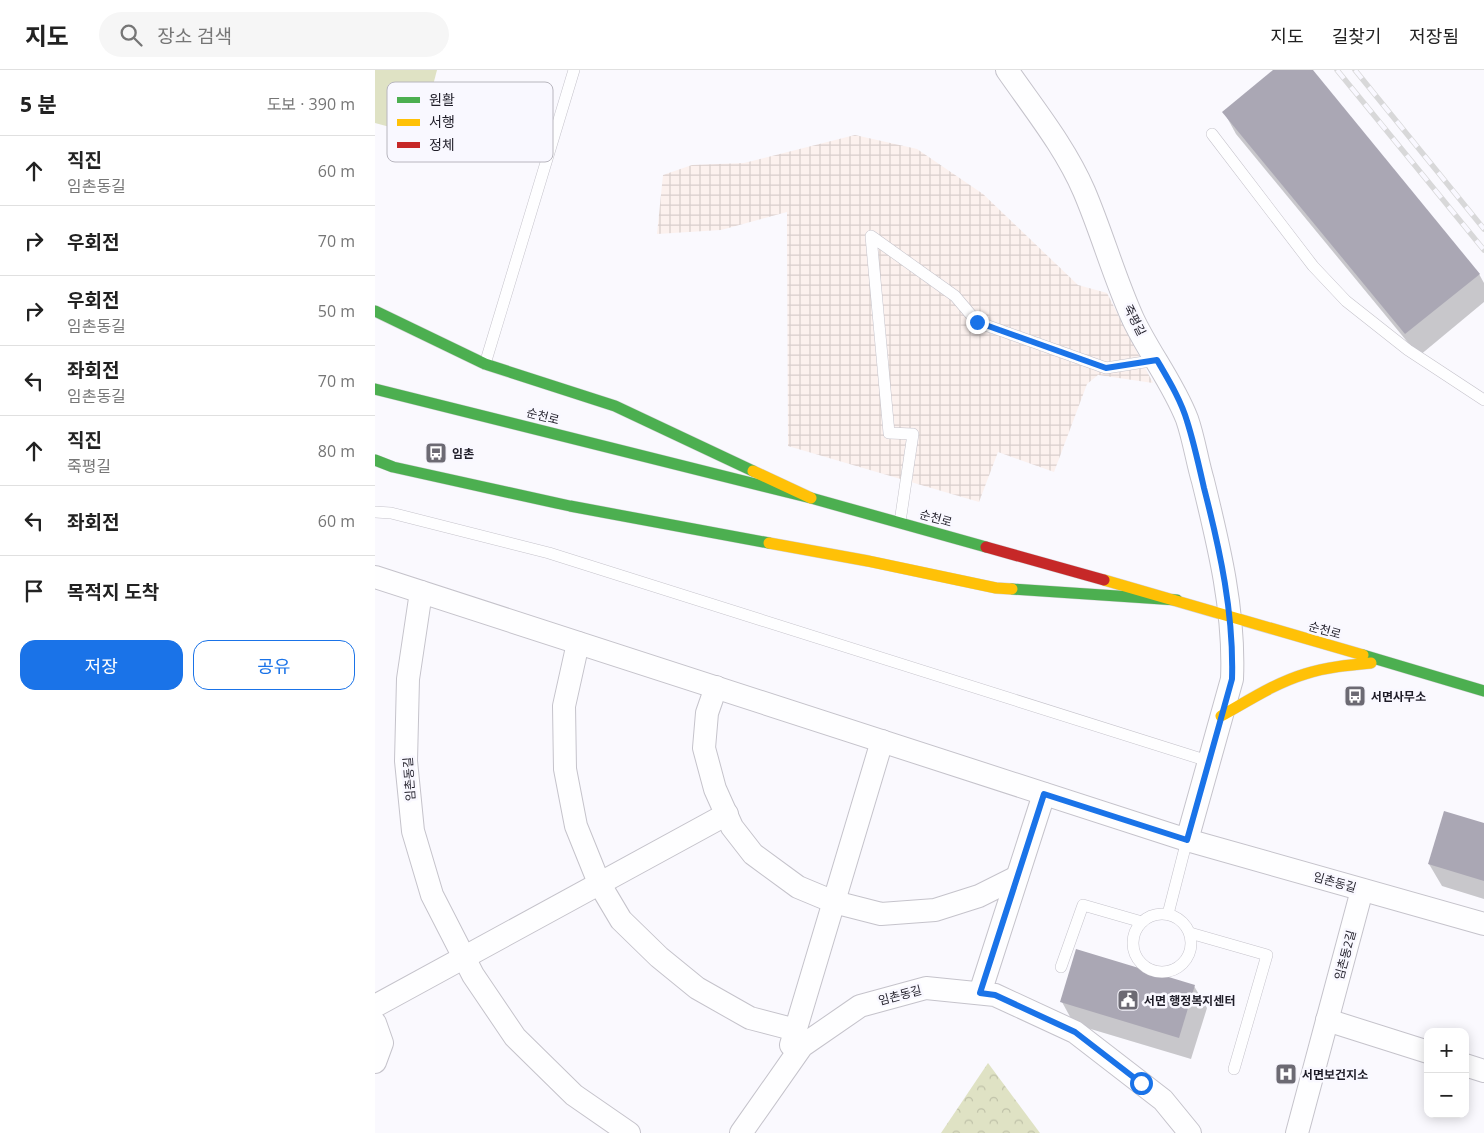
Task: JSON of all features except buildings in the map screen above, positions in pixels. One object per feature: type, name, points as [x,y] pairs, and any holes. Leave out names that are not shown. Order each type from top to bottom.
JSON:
[{"type":"main road","points":[[375,311],[485,364],[615,406],[811,498]]},
{"type":"main road","name":"순천로","points":[[375,389],[900,522],[1177,600],[1484,691]]},
{"type":"main road","points":[[375,460],[418,473],[569,506],[859,559],[996,588],[1177,600]]},
{"type":"main road","points":[[1221,716],[1259,694],[1295,677],[1334,667],[1384,661]]},
{"type":"street","name":"죽평길","points":[[1007,70],[1073,169],[1084,191],[1134,321],[1174,391],[1187,420],[1217,540],[1230,616]]},
{"type":"street","name":"임촌동길","points":[[375,577],[1187,840],[1484,924]]},
{"type":"street","name":"임촌동길","points":[[421,592],[408,679],[406,761],[413,831],[433,895],[463,958],[515,1037],[574,1095],[629,1133]]},
{"type":"street","points":[[1187,840],[1232,679],[1233,653],[1230,616]]},
{"type":"street","points":[[578,642],[564,706],[565,769],[576,826],[599,883],[621,920],[659,957],[697,988],[750,1018],[796,1030]]},
{"type":"street","points":[[716,687],[707,713],[704,748],[715,789],[733,827],[753,854],[798,887],[834,902],[881,914],[935,910],[979,896],[1017,877]]},
{"type":"street","points":[[782,1074],[882,741]]},
{"type":"street","points":[[980,993],[1044,794]]},
{"type":"street","points":[[375,1006],[727,814]]},
{"type":"street","name":"임촌동2길","points":[[1297,1133],[1362,890]]},
{"type":"street","name":"임촌동길","points":[[741,1133],[802,1046],[859,1006],[926,988],[995,995],[1075,1032],[1163,1100],[1189,1133]]},
{"type":"street","points":[[1327,1020],[1424,1051]]},
{"type":"street","points":[[375,1023],[382,1043],[375,1062]]},
{"type":"street","points":[[1469,1066],[1484,1071]]},
{"type":"lane","points":[[553,139],[574,70]]},
{"type":"lane","points":[[1212,134],[1313,266],[1346,301],[1407,350],[1484,400]]},
{"type":"lane","points":[[485,364],[546,162]]},
{"type":"lane","points":[[900,522],[913,434],[889,433],[871,236],[955,296],[977,322],[1106,368],[1157,360]]},
{"type":"lane","points":[[375,512],[391,513],[549,553],[1208,761]]},
{"type":"lane","points":[[1168,914],[1187,840]]},
{"type":"lane","points":[[1061,966],[1083,905],[1142,922]]},
{"type":"lane","points":[[1168,914],[1185,924],[1192,942],[1186,960],[1179,967],[1170,971],[1160,972],[1151,970],[1142,964],[1133,948],[1134,938],[1142,922],[1150,916],[1168,914]]},
{"type":"lane","points":[[1190,933],[1267,955],[1234,1069]]},
{"type":"shaded area","points":[[855,135],[917,149],[983,194],[1078,285],[1107,293],[1153,383],[1098,375],[1087,384],[1054,472],[998,452],[979,502],[788,446],[787,212],[721,230],[657,234],[663,175],[692,165],[744,163]]},
{"type":"green space","points":[[375,70],[437,70],[434,82],[387,82],[387,126],[375,123]]},
{"type":"green space","points":[[988,1063],[1040,1133],[941,1133]]},
{"type":"railway","points":[[1337,70],[1484,250]]},
{"type":"railway","points":[[1355,70],[1484,229]]},
{"type":"traffic: fast","points":[[375,311],[485,364],[615,406],[753,471]]},
{"type":"traffic: fast","points":[[375,389],[811,498],[986,547]]},
{"type":"traffic: fast","points":[[375,460],[393,467],[570,506],[769,543]]},
{"type":"traffic: fast","points":[[1012,589],[1177,600]]},
{"type":"traffic: fast","points":[[1363,655],[1484,691]]},
{"type":"traffic: slow","points":[[753,471],[811,498]]},
{"type":"traffic: slow","points":[[769,543],[868,561],[996,588],[1012,589]]},
{"type":"traffic: slow","points":[[1104,580],[1363,655]]},
{"type":"traffic: slow","points":[[1221,716],[1283,682],[1294,678],[1330,668],[1371,663]]},
{"type":"traffic: jam","points":[[986,547],[1104,580]]},
{"type":"place","name":"임촌","points":[[436,453]]},
{"type":"place","name":"서면사무소","points":[[1355,696]]},
{"type":"place","name":"서면 행정복지센터","points":[[1128,1000]]},
{"type":"place","name":"서면보건지소","points":[[1286,1074]]},
{"type":"route","points":[[977,322],[1106,368],[1157,360],[1187,420],[1217,540],[1230,616],[1233,653],[1232,679],[1187,840],[1044,794],[980,993],[995,995],[1075,1032],[1141,1083]]}]
